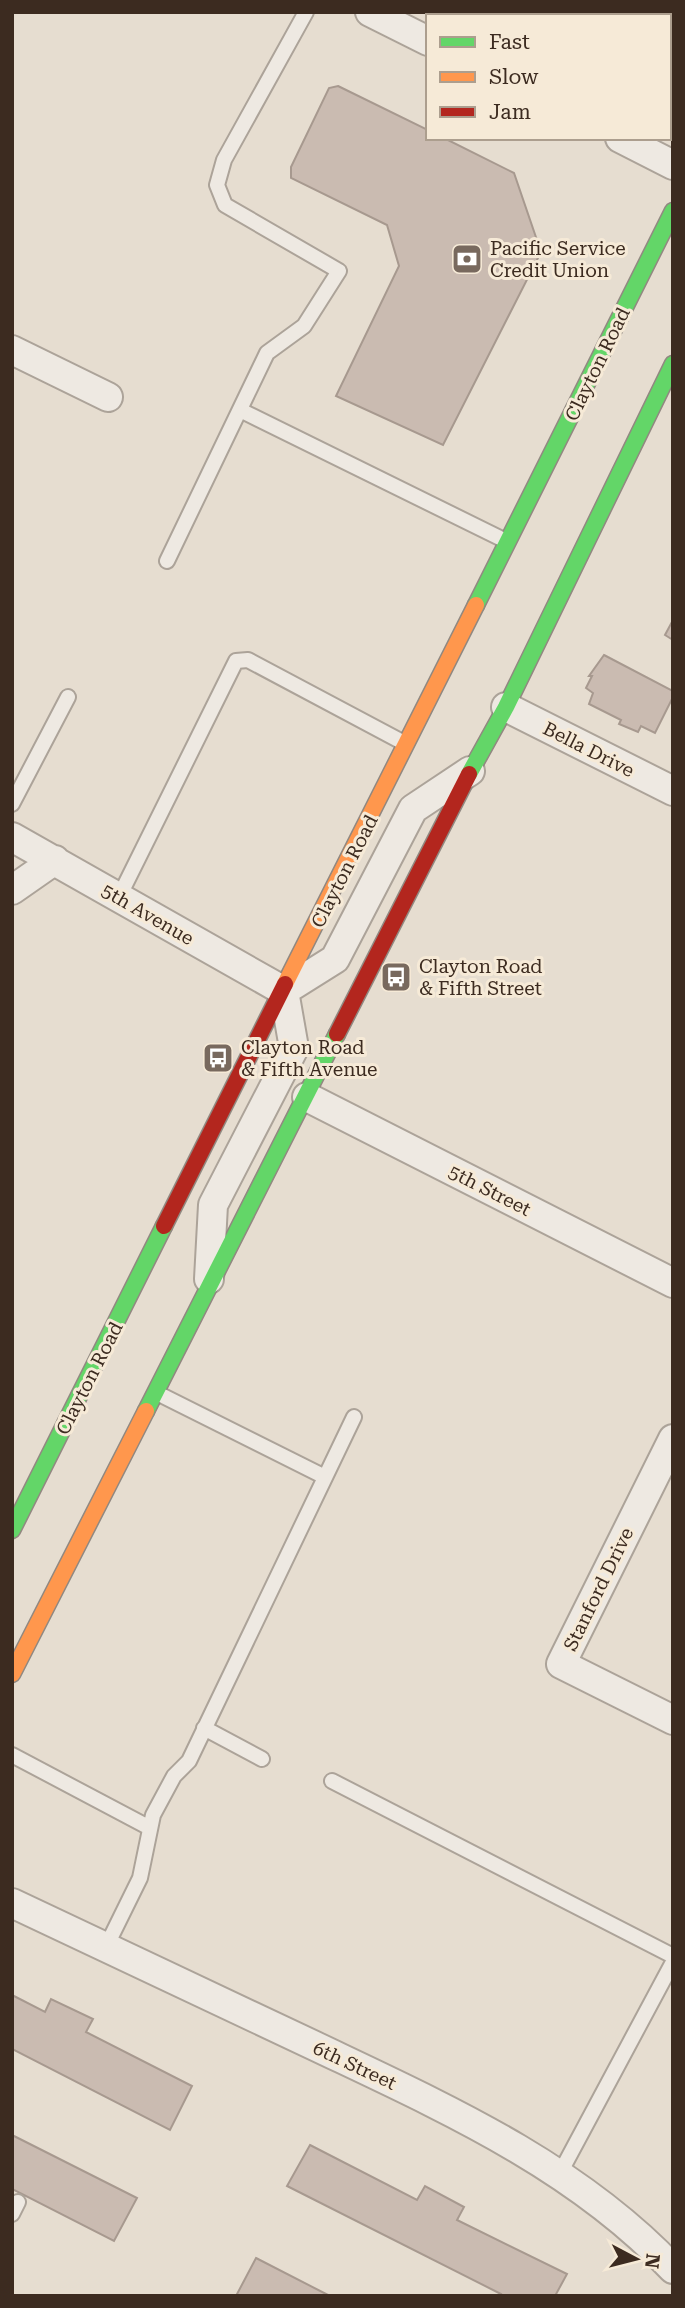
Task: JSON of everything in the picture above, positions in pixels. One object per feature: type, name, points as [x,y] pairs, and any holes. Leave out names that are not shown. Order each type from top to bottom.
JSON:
[{"type":"main road","name":"Clayton Road","points":[[12,1530],[673,211]]},
{"type":"main road","points":[[12,1674],[506,707],[673,364]]},
{"type":"street","points":[[370,12],[426,40]]},
{"type":"street","points":[[624,140],[673,165]]},
{"type":"street","points":[[12,350],[108,397]]},
{"type":"street","name":"Bella Drive","points":[[506,707],[673,791]]},
{"type":"street","points":[[208,1290],[213,1205],[294,1048],[284,991],[335,959],[413,809],[471,771]]},
{"type":"street","name":"5th Avenue","points":[[12,837],[284,991]]},
{"type":"street","points":[[12,890],[55,860]]},
{"type":"street","name":"5th Street","points":[[307,1097],[673,1283]]},
{"type":"street","name":"Stanford Drive","points":[[673,1439],[561,1664],[673,1720]]},
{"type":"street","name":"6th Street","points":[[12,1903],[440,2105],[526,2154],[588,2194],[652,2247],[673,2269]]},
{"type":"lane","points":[[167,561],[267,353],[304,326],[339,271],[225,205],[217,185],[224,160],[306,12]]},
{"type":"lane","points":[[240,410],[508,542]]},
{"type":"lane","points":[[119,897],[236,661],[248,660],[407,745]]},
{"type":"lane","points":[[12,804],[68,697]]},
{"type":"lane","points":[[156,1392],[325,1476]]},
{"type":"lane","points":[[106,1947],[140,1878],[153,1815],[174,1776],[189,1761],[354,1417]]},
{"type":"lane","points":[[204,1728],[262,1759]]},
{"type":"lane","points":[[12,1755],[150,1828]]},
{"type":"lane","points":[[332,1781],[673,1956]]},
{"type":"lane","points":[[559,2175],[673,1962]]},
{"type":"building","name":"Pacific Service Credit Union","points":[[338,86],[426,129],[426,140],[448,140],[514,173],[541,252],[443,445],[336,396],[399,266],[387,225],[291,178],[291,167],[329,88]]},
{"type":"building","points":[[673,620],[673,640],[665,635]]},
{"type":"building","points":[[604,655],[673,691],[673,697],[655,733],[641,726],[638,732],[619,724],[621,720],[589,704],[593,693],[586,688],[592,676],[589,676]]},
{"type":"building","points":[[12,1995],[45,2012],[51,1999],[93,2019],[86,2032],[192,2086],[170,2130],[12,2049]]},
{"type":"building","points":[[12,2135],[137,2198],[114,2241],[12,2189]]},
{"type":"building","points":[[310,2145],[417,2200],[425,2186],[464,2207],[457,2220],[567,2274],[555,2296],[500,2296],[501,2294],[287,2186]]},
{"type":"building","points":[[256,2258],[330,2296],[236,2296]]},
{"type":"traffic: fast","points":[[476,605],[673,211]]},
{"type":"traffic: fast","points":[[469,774],[506,707],[673,364]]},
{"type":"traffic: fast","points":[[146,1411],[337,1034]]},
{"type":"traffic: fast","points":[[12,1530],[164,1226]]},
{"type":"traffic: slow","points":[[285,984],[476,605]]},
{"type":"traffic: slow","points":[[12,1674],[146,1411]]},
{"type":"traffic: jam","points":[[337,1034],[469,774]]},
{"type":"traffic: jam","points":[[164,1226],[285,984]]},
{"type":"place","name":"Pacific Service Credit Union","points":[[467,259]]},
{"type":"place","name":"Clayton Road & Fifth Street","points":[[396,977]]},
{"type":"place","name":"Clayton Road & Fifth Avenue","points":[[218,1058]]}]
